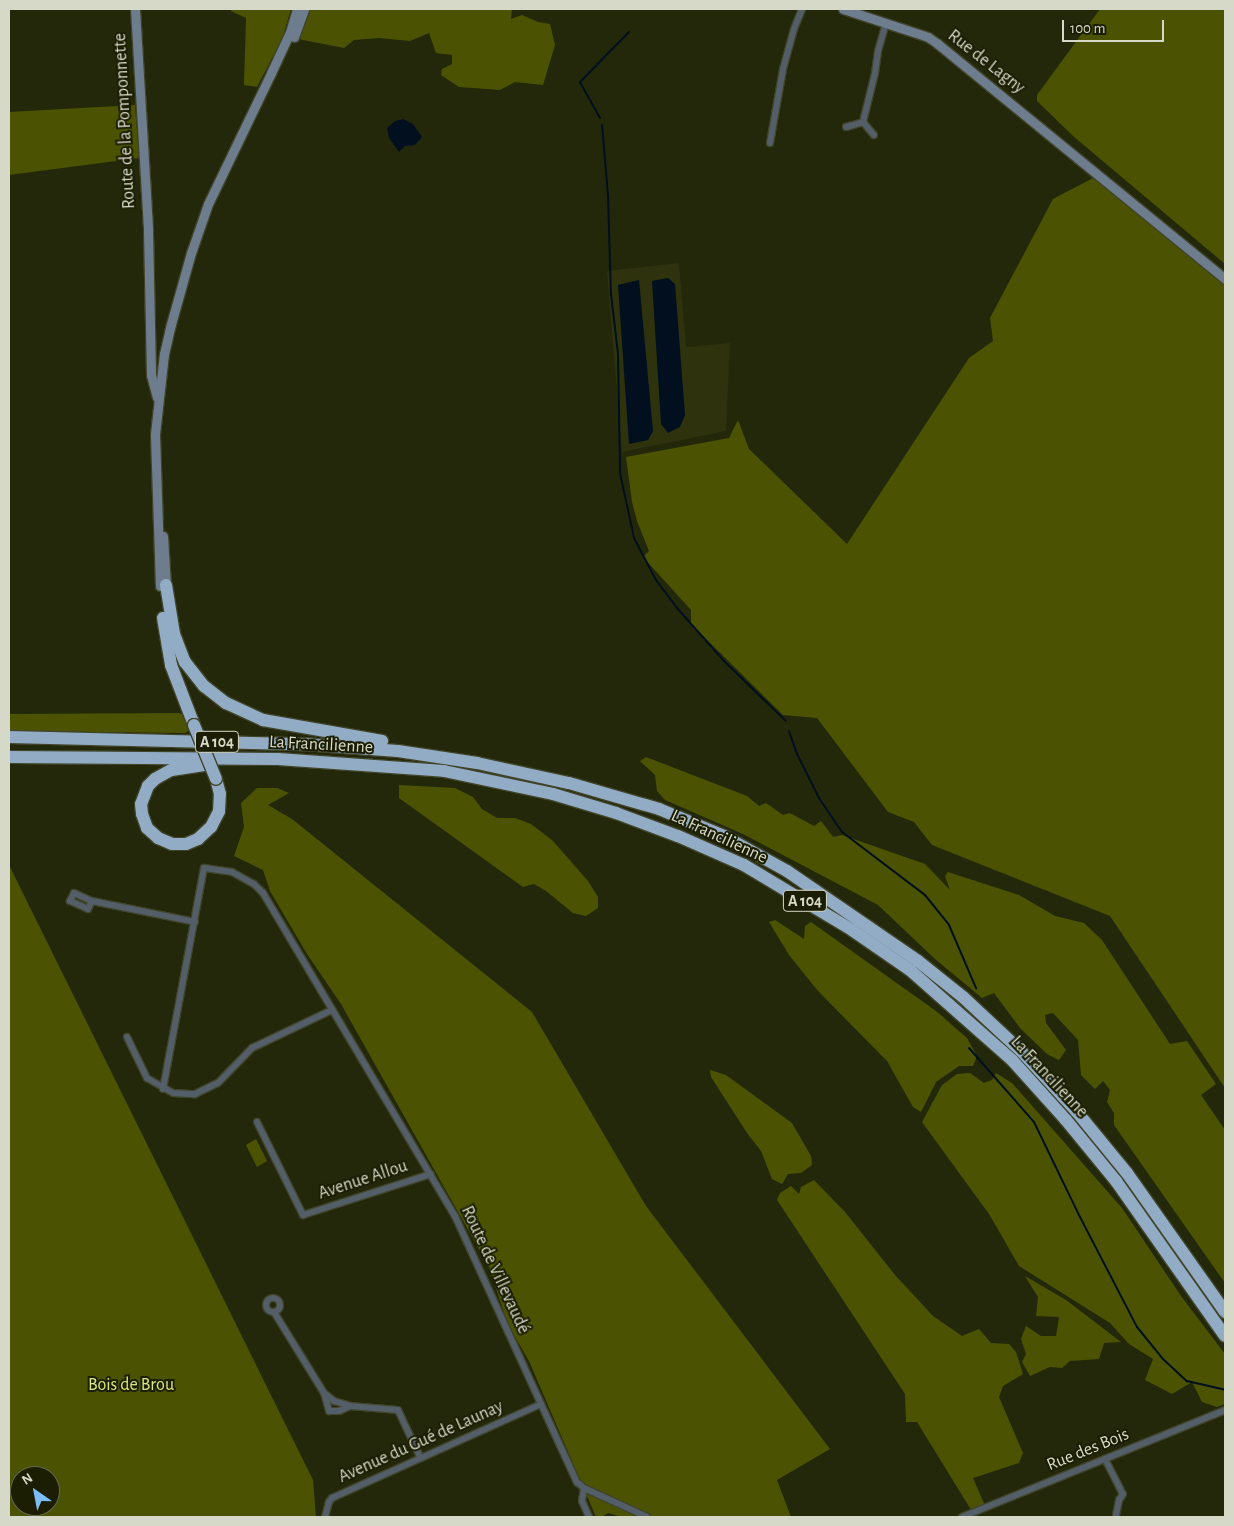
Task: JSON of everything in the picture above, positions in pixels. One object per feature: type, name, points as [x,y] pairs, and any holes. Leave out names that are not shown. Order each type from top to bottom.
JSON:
[{"type":"highway","points":[[163,585],[171,665],[194,725],[216,779],[220,794],[219,811],[214,822],[203,836],[186,844],[172,844],[158,838],[148,828],[142,814],[141,804],[148,786],[154,779],[170,770],[204,766],[219,757]]},
{"type":"highway","points":[[163,585],[174,634],[185,662],[204,686],[226,703],[263,720],[291,727],[413,746],[424,754]]},
{"type":"highway","name":"La Francilienne","points":[[9,737],[340,746],[424,754],[519,771],[659,809],[732,841],[787,871],[859,918],[933,971],[963,997],[1048,1079],[1127,1173],[1225,1312]]},
{"type":"highway","name":"La Francilienne","points":[[9,756],[219,757],[383,766],[444,772],[553,794],[678,836],[744,865],[821,911],[910,970],[1012,1060],[1066,1120],[1116,1182],[1225,1336]]},
{"type":"main road","name":"Route de la Pomponnette","points":[[135,9],[148,231],[151,375],[158,397]]},
{"type":"main road","points":[[163,585],[155,434],[158,397],[171,324],[191,253],[208,204],[271,74],[297,9]]},
{"type":"main road","points":[[271,74],[294,36],[304,9]]},
{"type":"main road","name":"Rue de Lagny","points":[[843,9],[928,37],[938,44],[1225,279]]},
{"type":"main road","points":[[163,585],[161,436],[171,324]]},
{"type":"street","points":[[770,143],[783,69],[794,29],[802,9]]},
{"type":"street","points":[[863,122],[886,23]]},
{"type":"street","points":[[846,127],[863,122]]},
{"type":"street","points":[[863,122],[874,135]]},
{"type":"street","name":"Route de Villevaudé","points":[[196,922],[204,868],[232,872],[244,876],[263,893],[455,1216],[572,1473],[584,1488],[647,1517]]},
{"type":"street","points":[[92,901],[196,922],[163,1089]]},
{"type":"street","points":[[127,1037],[144,1074],[163,1089],[184,1095],[206,1090],[228,1075],[235,1064],[252,1048],[332,1010]]},
{"type":"street","name":"Avenue Allou","points":[[257,1122],[303,1215],[431,1174]]},
{"type":"street","points":[[274,1312],[324,1393],[329,1411],[339,1411],[350,1406]]},
{"type":"street","points":[[324,1393],[334,1401],[350,1406],[398,1410],[420,1457]]},
{"type":"street","name":"Avenue du Gué de Launay","points":[[326,1517],[329,1502],[332,1498],[541,1404]]},
{"type":"street","name":"Rue des Bois","points":[[962,1517],[1225,1410]]},
{"type":"street","points":[[1105,1459],[1123,1494],[1119,1500],[1116,1516]]},
{"type":"street","points":[[584,1488],[582,1501],[589,1517]]},
{"type":"shaded area","points":[[679,263],[686,347],[730,343],[726,431],[622,452],[607,271]]},
{"type":"green space","points":[[231,9],[291,9],[282,39],[257,87],[244,85],[246,18],[231,11]]},
{"type":"green space","points":[[309,9],[512,9],[511,19],[522,15],[538,22],[550,24],[555,45],[543,85],[515,82],[500,90],[459,87],[441,75],[442,69],[452,64],[452,55],[436,53],[429,33],[410,41],[379,38],[354,40],[344,48],[298,39]]},
{"type":"green space","points":[[1100,9],[1225,9],[1225,264],[1073,136],[1037,101],[1037,95]]},
{"type":"green space","points":[[135,105],[139,158],[9,175],[9,112]]},
{"type":"green space","points":[[1095,177],[1225,284],[1225,1088],[1110,916],[932,845],[914,822],[888,812],[817,718],[783,715],[691,624],[691,610],[643,557],[649,551],[637,521],[632,502],[626,457],[729,438],[738,420],[749,449],[847,544],[969,358],[993,341],[990,318],[1053,199]]},
{"type":"green space","points":[[179,713],[186,716],[191,729],[185,733],[9,731],[9,714]]},
{"type":"green space","points":[[646,757],[747,796],[759,806],[766,803],[783,815],[790,813],[814,826],[821,821],[833,837],[842,835],[925,864],[950,890],[945,876],[948,872],[1019,895],[1055,916],[1084,923],[1102,940],[1170,1044],[1187,1041],[1216,1084],[1201,1095],[1225,1130],[1225,1283],[1114,1125],[1114,1113],[1107,1102],[1110,1090],[1103,1081],[1095,1089],[1081,1075],[1078,1040],[1053,1013],[1045,1015],[1046,1023],[1066,1050],[1059,1060],[1047,1054],[1020,1028],[994,993],[982,998],[935,959],[878,905],[743,834],[665,800],[657,791],[655,775],[640,761]]},
{"type":"green space","points":[[399,785],[455,788],[473,797],[482,809],[497,818],[515,818],[531,824],[553,841],[588,881],[598,897],[598,908],[586,916],[573,913],[546,891],[534,884],[523,887],[399,798]]},
{"type":"green space","points":[[257,788],[277,788],[289,793],[268,805],[292,819],[532,1012],[646,1206],[830,1449],[777,1480],[791,1517],[622,1517],[608,1513],[602,1517],[596,1517],[529,1361],[508,1325],[489,1267],[341,1004],[307,954],[270,891],[263,870],[234,856],[244,827],[241,803]]},
{"type":"green space","name":"Bois de Brou","points":[[9,865],[313,1480],[316,1517],[9,1517]]},
{"type":"green space","points":[[775,920],[804,939],[805,926],[811,922],[936,1011],[967,1038],[977,1056],[973,1066],[959,1066],[936,1082],[921,1112],[913,1107],[887,1061],[818,991],[789,955],[769,922]]},
{"type":"green space","points":[[710,1070],[726,1075],[792,1123],[811,1156],[812,1165],[801,1173],[788,1174],[782,1184],[772,1179],[761,1151],[747,1133],[711,1077]]},
{"type":"green space","points":[[970,1073],[984,1083],[992,1080],[996,1073],[1012,1083],[1122,1208],[1181,1296],[1225,1354],[1225,1404],[1217,1407],[1202,1402],[1192,1382],[1172,1394],[1145,1380],[1153,1359],[1129,1344],[1110,1323],[1019,1266],[989,1214],[922,1122],[942,1085],[957,1074]]},
{"type":"green space","points":[[256,1139],[267,1161],[257,1167],[246,1145]]},
{"type":"green space","points":[[814,1180],[845,1212],[895,1275],[933,1316],[962,1336],[979,1329],[991,1343],[1009,1344],[1016,1352],[1023,1374],[1003,1386],[999,1397],[1023,1453],[1019,1463],[973,1478],[986,1508],[973,1513],[917,1422],[906,1422],[905,1394],[777,1200],[780,1193],[791,1186],[799,1194],[801,1187]]},
{"type":"green space","points":[[1025,1276],[1066,1300],[1121,1342],[1104,1343],[1099,1359],[1070,1361],[1062,1368],[1050,1367],[1030,1376],[1022,1362],[1026,1354],[1021,1339],[1026,1326],[1041,1336],[1056,1336],[1059,1317],[1036,1316],[1038,1297]]},
{"type":"water","points":[[403,119],[413,124],[422,137],[415,145],[405,146],[399,152],[389,138],[387,128],[395,121]]},
{"type":"water","points":[[668,278],[675,284],[685,415],[680,427],[668,433],[661,424],[652,281]]},
{"type":"water","points":[[639,280],[653,431],[648,440],[629,444],[618,285]]},
{"type":"waterway","points":[[600,118],[580,82],[629,32]]},
{"type":"waterway","points":[[602,125],[608,195],[611,294],[618,354],[620,473],[634,538],[656,580],[677,608],[724,661],[786,721]]},
{"type":"waterway","points":[[789,731],[797,754],[819,798],[842,832],[925,895],[949,925],[976,988]]},
{"type":"waterway","points":[[969,1048],[1034,1122],[1080,1217],[1137,1327],[1163,1359],[1187,1381],[1225,1390]]}]
